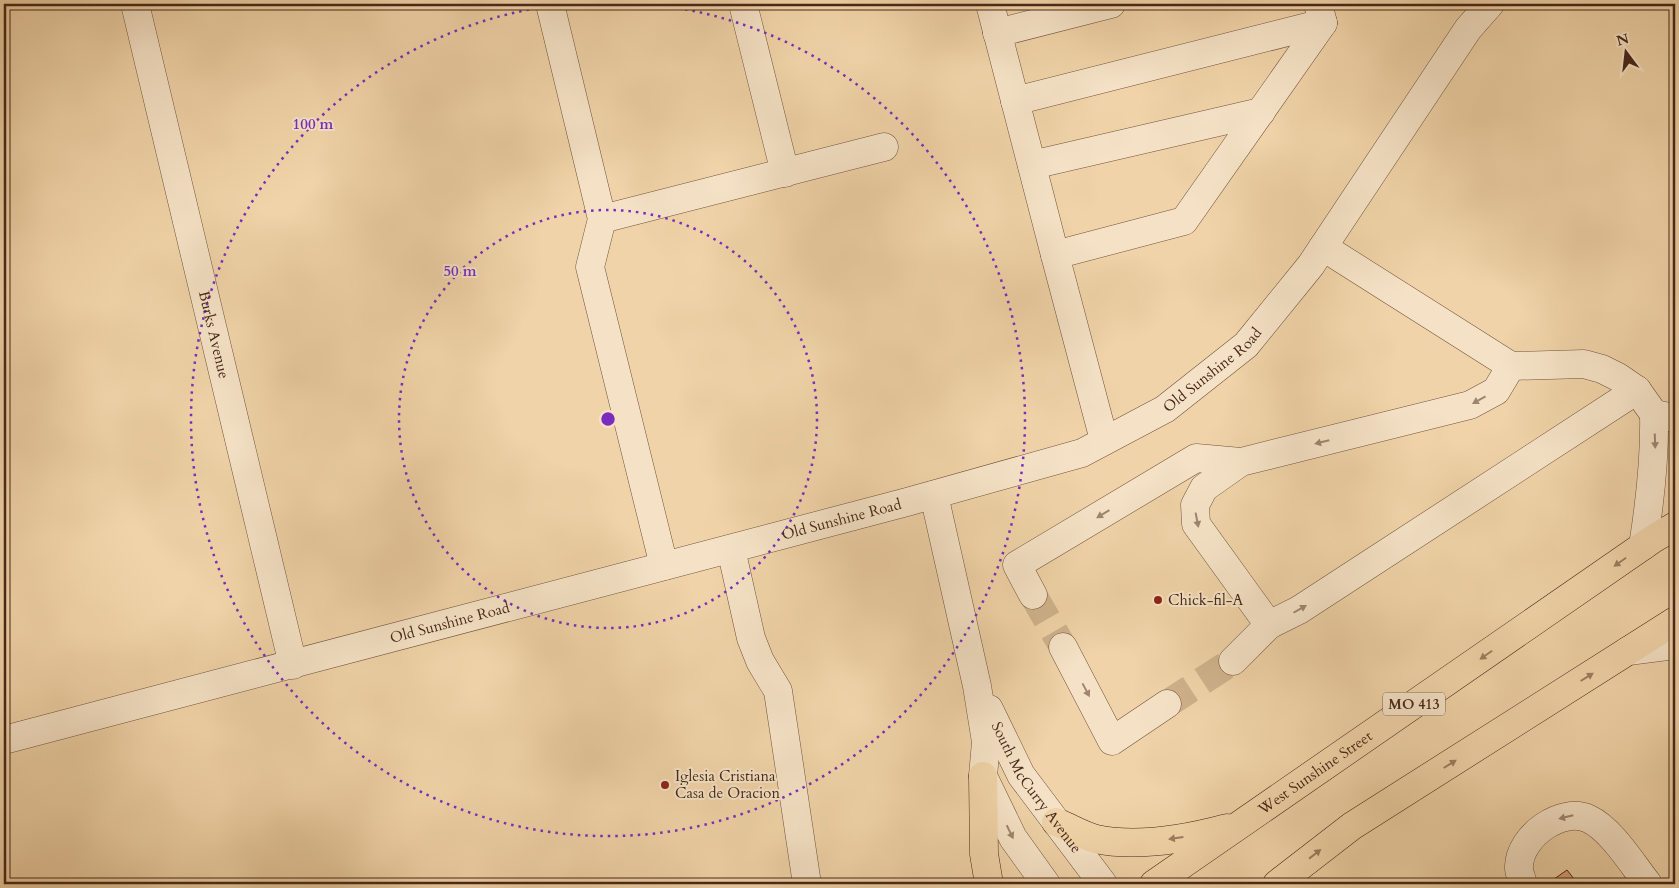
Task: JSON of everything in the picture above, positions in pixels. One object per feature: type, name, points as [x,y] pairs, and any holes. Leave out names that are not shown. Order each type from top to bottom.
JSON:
[{"type":"main road","name":"West Sunshine Street","points":[[1154,884],[1643,546],[1675,526]]},
{"type":"main road","points":[[1277,884],[1352,826],[1675,621]]},
{"type":"main road","points":[[983,776],[984,854],[989,884]]},
{"type":"main road","points":[[1056,822],[1094,838],[1127,843],[1204,834],[1240,825]]},
{"type":"street","name":"Burks Avenue","points":[[135,4],[293,665]]},
{"type":"street","points":[[550,4],[602,219],[590,268],[664,566]]},
{"type":"street","points":[[743,4],[785,173]]},
{"type":"street","points":[[990,4],[1104,440]]},
{"type":"street","points":[[997,33],[1111,4]]},
{"type":"street","name":"Old Sunshine Road","points":[[4,740],[934,495],[1082,453],[1165,409],[1246,345],[1323,247],[1468,29],[1490,4]]},
{"type":"street","points":[[1015,101],[1320,13]]},
{"type":"street","points":[[1055,255],[1184,221],[1261,112],[1320,13]]},
{"type":"street","points":[[1032,165],[1261,112]]},
{"type":"street","points":[[602,219],[884,147]]},
{"type":"street","points":[[1323,247],[1511,366],[1584,364],[1618,377],[1637,390],[1664,416],[1655,453],[1651,497],[1643,546]]},
{"type":"street","points":[[1030,589],[1017,565],[1196,458],[1229,460],[1470,405],[1496,391],[1511,366]]},
{"type":"street","points":[[1233,661],[1269,625],[1308,605],[1637,390]]},
{"type":"street","points":[[1229,460],[1204,488],[1196,505],[1196,524],[1269,625]]},
{"type":"street","name":"South McCurry Avenue","points":[[934,495],[977,686],[986,742],[983,776]]},
{"type":"street","points":[[731,549],[751,638],[760,661],[778,691],[807,884]]},
{"type":"street","points":[[1628,651],[1675,645]]},
{"type":"street","points":[[1063,647],[1112,741],[1167,704]]},
{"type":"street","name":"South McCurry Avenue","points":[[977,686],[1021,775],[1103,884]]},
{"type":"street","points":[[983,776],[1013,838],[1046,884]]},
{"type":"street","points":[[1523,884],[1518,865],[1526,845],[1536,834],[1556,819],[1576,814],[1590,819],[1608,834],[1648,884]]},
{"type":"building","points":[[1567,870],[1578,884],[1547,884]]},
{"type":"tunnel","points":[[1033,595],[1063,647]]},
{"type":"tunnel","points":[[1167,704],[1233,661]]},
{"type":"place","name":"Chick-fil-A","points":[[1158,600]]},
{"type":"place","name":"Iglesia Cristiana Casa de Oracion","points":[[665,785]]}]
